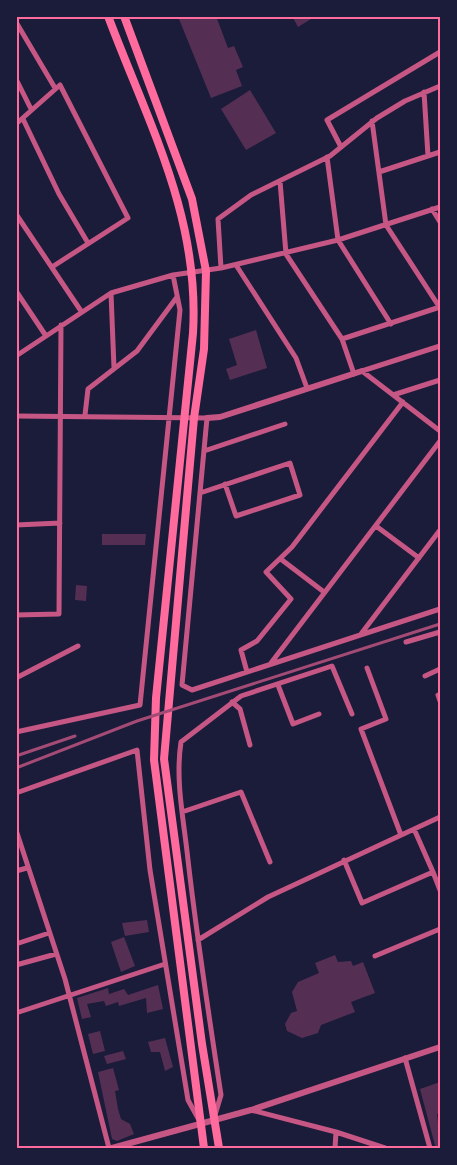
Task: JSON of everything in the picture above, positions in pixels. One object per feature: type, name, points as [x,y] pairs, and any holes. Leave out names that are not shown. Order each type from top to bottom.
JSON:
[{"type":"highway","points":[[108,16],[178,197],[193,273],[194,325],[183,542],[164,759],[219,1149]]},
{"type":"highway","points":[[124,16],[192,199],[206,271],[204,349],[190,417],[172,541],[154,732],[156,792],[204,1149]]},
{"type":"street","points":[[16,22],[55,88]]},
{"type":"street","points":[[341,147],[327,120],[441,52]]},
{"type":"street","points":[[16,79],[31,109]]},
{"type":"street","points":[[16,124],[60,85],[128,218],[52,267]]},
{"type":"street","points":[[221,268],[218,219],[251,195],[327,157],[372,121],[424,92],[441,86]]},
{"type":"street","points":[[424,92],[428,156]]},
{"type":"street","points":[[23,119],[59,194],[88,243]]},
{"type":"street","points":[[342,339],[440,308],[386,225],[372,121]]},
{"type":"street","points":[[379,172],[441,152]]},
{"type":"street","points":[[327,157],[338,240],[391,324]]},
{"type":"street","points":[[280,181],[286,254],[342,339],[354,374]]},
{"type":"street","points":[[16,356],[111,292],[173,275],[206,271],[286,254],[441,207]]},
{"type":"street","points":[[432,209],[441,222]]},
{"type":"street","points":[[16,214],[81,311]]},
{"type":"street","points":[[236,265],[296,358],[307,388]]},
{"type":"street","points":[[16,732],[140,705],[180,310],[173,275]]},
{"type":"street","points":[[16,291],[46,336]]},
{"type":"street","points":[[111,292],[114,368]]},
{"type":"street","points":[[85,416],[88,389],[137,351],[177,297]]},
{"type":"street","points":[[16,615],[59,614],[62,325]]},
{"type":"street","points":[[16,416],[220,417],[441,346]]},
{"type":"street","points":[[362,371],[441,431]]},
{"type":"street","points":[[393,395],[441,380]]},
{"type":"street","points":[[247,672],[241,650],[257,641],[291,599],[266,572],[282,560],[402,402]]},
{"type":"street","points":[[207,418],[182,685],[192,690],[441,609]]},
{"type":"street","points":[[204,451],[285,424]]},
{"type":"street","points":[[270,664],[441,441]]},
{"type":"street","points":[[200,493],[225,484],[290,464],[300,495],[236,516],[225,484]]},
{"type":"street","points":[[16,525],[60,523]]},
{"type":"street","points":[[376,525],[419,558]]},
{"type":"street","points":[[360,636],[441,530]]},
{"type":"street","points":[[282,560],[324,592]]},
{"type":"street","points":[[406,642],[440,633]]},
{"type":"street","points":[[16,678],[78,646]]},
{"type":"street","points":[[214,1119],[221,1095],[182,812],[178,765],[181,742],[240,696],[332,666],[352,714]]},
{"type":"street","points":[[367,668],[386,719],[362,729],[401,835]]},
{"type":"street","points":[[425,676],[441,669]]},
{"type":"street","points":[[278,685],[293,724],[319,714]]},
{"type":"street","points":[[232,702],[240,709],[250,745]]},
{"type":"street","points":[[16,793],[137,750],[150,870],[188,1100],[201,1123]]},
{"type":"street","points":[[182,812],[241,792],[270,862]]},
{"type":"street","points":[[198,940],[268,897],[441,817]]},
{"type":"street","points":[[414,829],[441,890]]},
{"type":"street","points":[[16,830],[69,995],[111,1149],[251,1110],[441,1047]]},
{"type":"street","points":[[344,860],[362,903],[433,872]]},
{"type":"street","points":[[16,871],[27,868]]},
{"type":"street","points":[[375,956],[441,929]]},
{"type":"street","points":[[16,945],[49,933]]},
{"type":"street","points":[[16,965],[56,954]]},
{"type":"street","points":[[16,1013],[165,964]]},
{"type":"street","points":[[405,1058],[430,1149]]},
{"type":"street","points":[[251,1110],[336,1132],[382,1148]]},
{"type":"street","points":[[334,1149],[336,1132]]},
{"type":"building","points":[[184,16],[216,16],[228,48],[234,46],[243,67],[236,70],[242,86],[211,98],[179,19]]},
{"type":"building","points":[[292,16],[316,16],[298,27]]},
{"type":"building","points":[[250,90],[276,133],[246,150],[221,109]]},
{"type":"building","points":[[256,330],[267,368],[230,380],[226,369],[237,365],[229,339]]},
{"type":"building","points":[[102,534],[146,534],[145,545],[102,545]]},
{"type":"building","points":[[76,585],[87,586],[86,601],[75,600]]},
{"type":"building","points":[[147,920],[149,932],[125,936],[122,923]]},
{"type":"building","points":[[124,937],[135,966],[121,972],[111,942]]},
{"type":"building","points":[[335,955],[338,962],[351,961],[353,966],[363,962],[375,993],[351,1002],[355,1012],[321,1025],[318,1033],[302,1038],[287,1031],[285,1024],[291,1013],[297,1011],[292,992],[298,982],[319,973],[315,963]]},
{"type":"building","points":[[158,985],[163,1009],[147,1013],[146,998],[119,1006],[118,1002],[106,1006],[104,1001],[87,1004],[91,1017],[82,1019],[77,998],[108,988],[109,994],[124,989],[128,995]]},
{"type":"building","points":[[100,1031],[105,1051],[93,1054],[88,1034]]},
{"type":"building","points":[[165,1038],[173,1067],[165,1071],[160,1052],[151,1052],[148,1042]]},
{"type":"building","points":[[123,1051],[126,1059],[107,1064],[104,1056]]},
{"type":"building","points":[[113,1068],[119,1090],[115,1091],[121,1119],[130,1124],[134,1134],[117,1141],[112,1139],[98,1072]]},
{"type":"building","points":[[440,1082],[440,1113],[437,1114],[441,1149],[436,1149],[420,1089]]},
{"type":"railway","points":[[16,768],[137,721],[440,624]]},
{"type":"railway","points":[[16,756],[75,736]]}]
